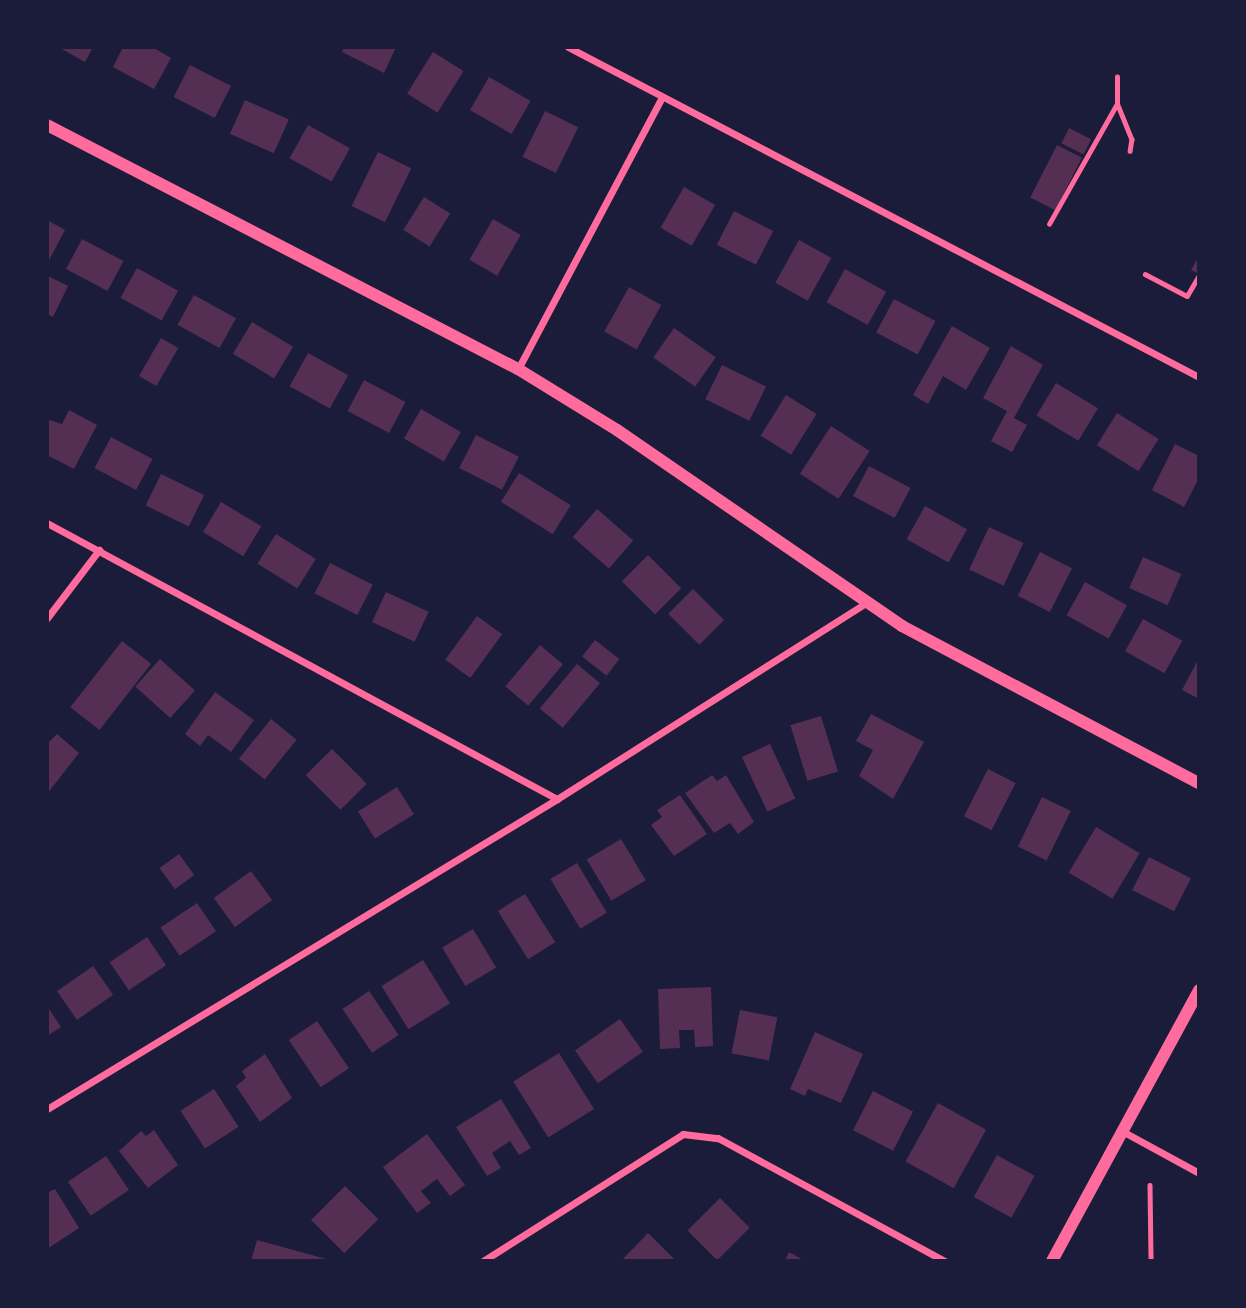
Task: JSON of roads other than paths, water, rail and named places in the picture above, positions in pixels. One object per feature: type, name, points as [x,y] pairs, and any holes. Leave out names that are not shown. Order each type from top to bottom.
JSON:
[{"type":"street","points":[[568,47],[1199,377]]},
{"type":"street","points":[[518,369],[662,97]]},
{"type":"street","points":[[47,125],[518,369],[617,430],[866,603],[1012,687],[1199,783]]},
{"type":"street","points":[[47,523],[557,799]]},
{"type":"street","points":[[47,618],[99,550]]},
{"type":"street","points":[[47,1109],[557,799],[866,603]]},
{"type":"street","points":[[1052,1261],[1199,990]]},
{"type":"street","points":[[1122,1131],[1199,1173]]},
{"type":"street","points":[[483,1261],[683,1134],[718,1138],[945,1261]]}]
